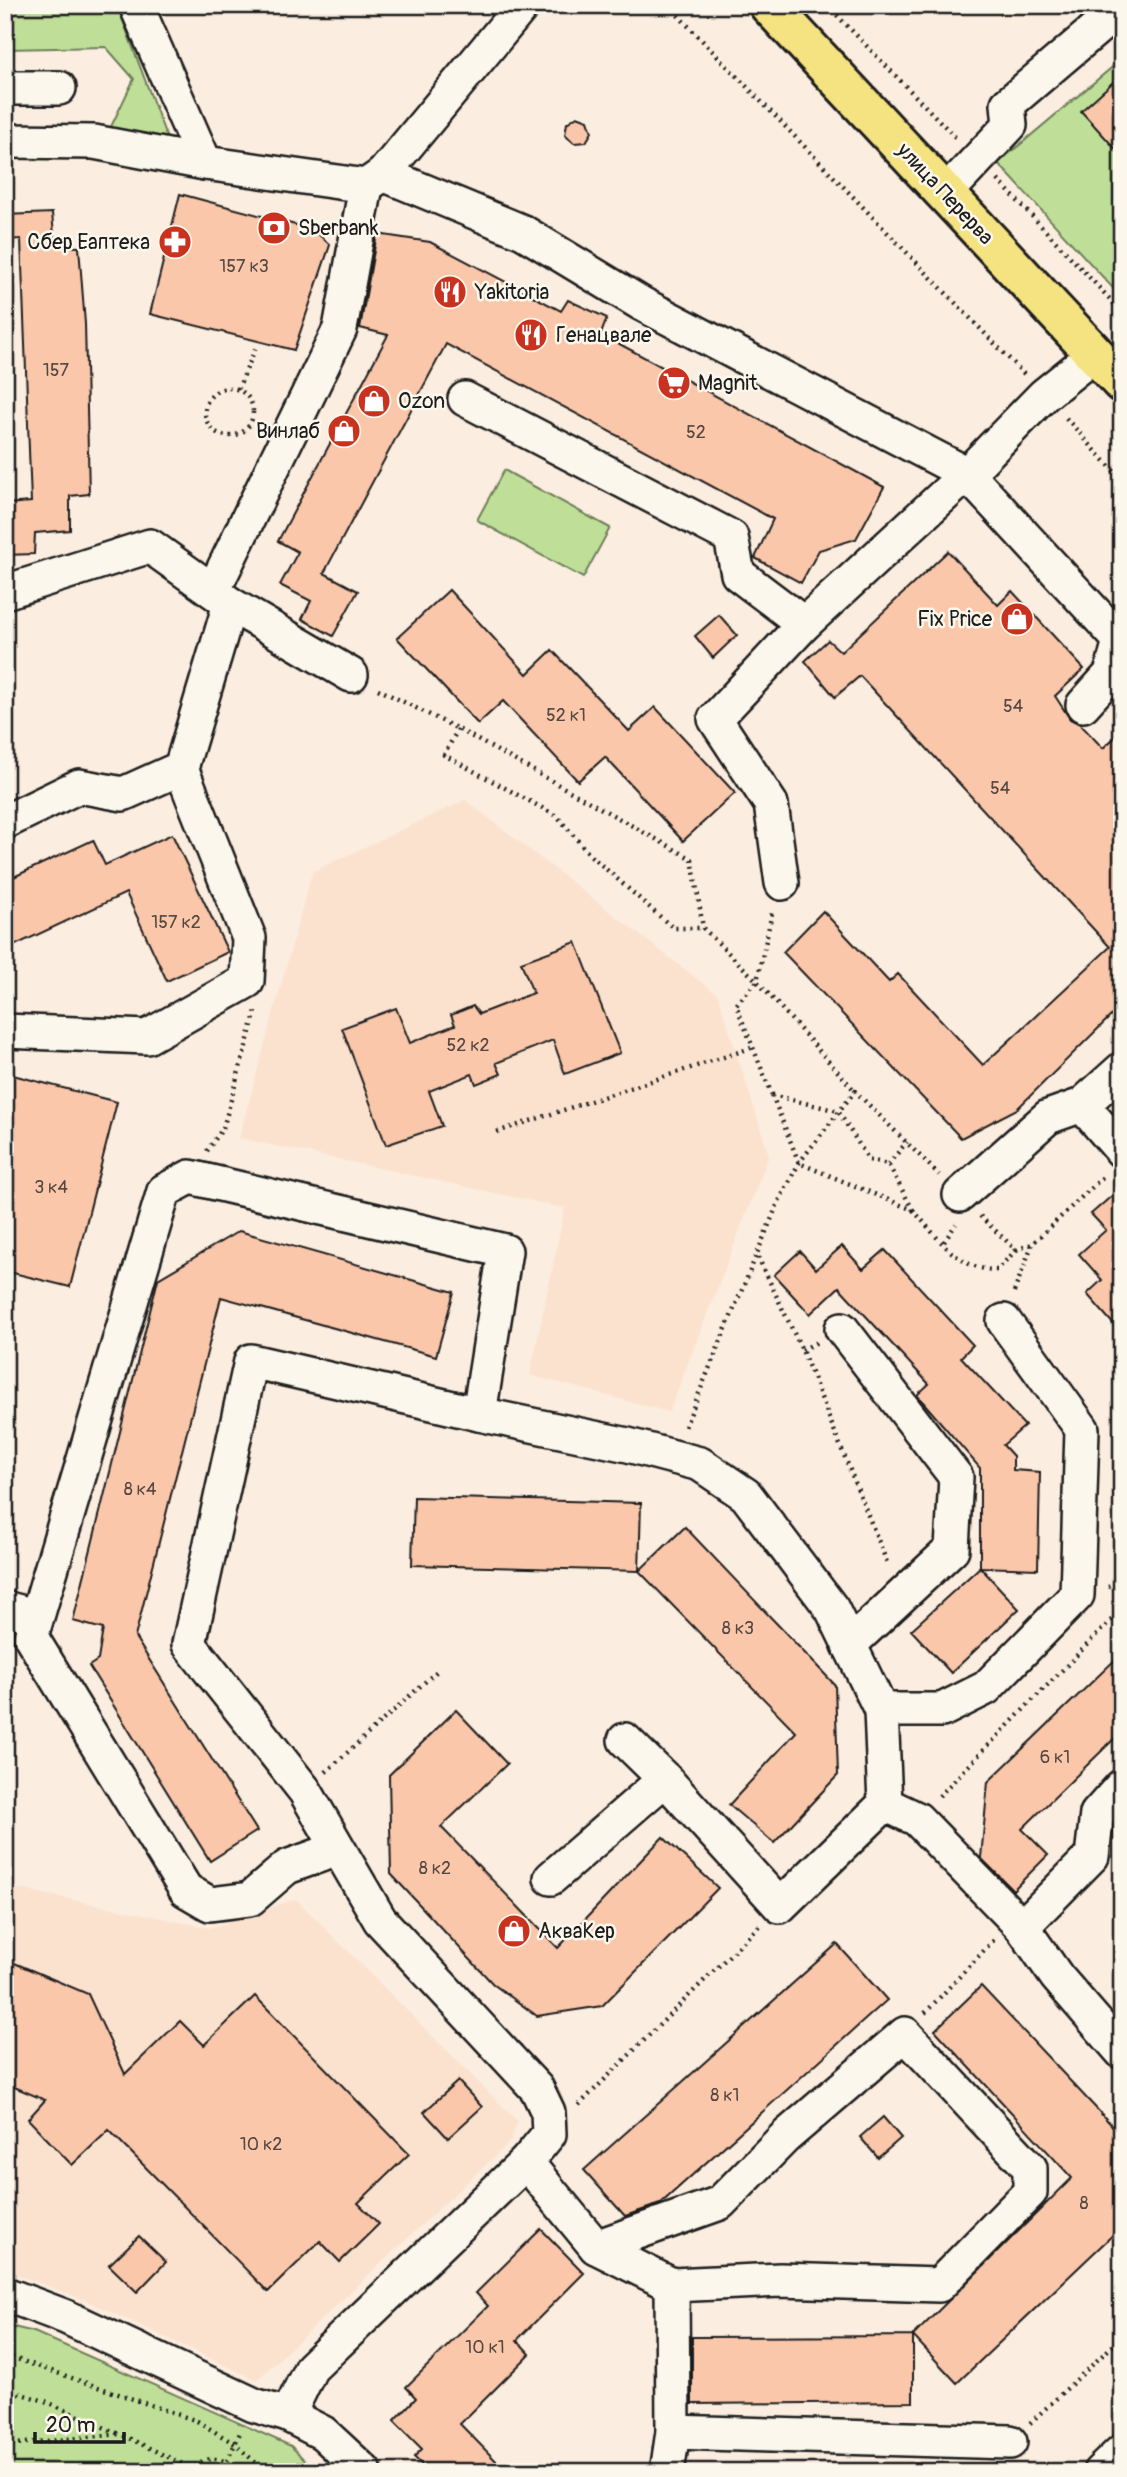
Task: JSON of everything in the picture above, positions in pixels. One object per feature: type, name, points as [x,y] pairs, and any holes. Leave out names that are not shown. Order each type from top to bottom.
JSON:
[{"type":"main road","name":"улица Перерва","points":[[769,5],[1122,383]]},
{"type":"street","points":[[136,5],[205,163]]},
{"type":"street","points":[[5,1031],[147,1037],[247,981],[249,938],[181,768],[221,597],[340,329],[374,180],[523,5]]},
{"type":"street","points":[[945,194],[1010,125],[1008,104],[1122,7]]},
{"type":"street","points":[[5,88],[59,88]]},
{"type":"street","points":[[5,141],[94,142],[205,163],[374,180],[523,232],[642,304],[967,474],[1120,640],[1111,674],[1083,705]]},
{"type":"street","points":[[782,883],[771,804],[715,719],[804,624],[967,474],[1044,395],[1095,354]]},
{"type":"street","points":[[466,398],[731,537],[738,574],[804,624]]},
{"type":"street","points":[[5,592],[150,546],[221,597],[351,675]]},
{"type":"street","points":[[5,822],[79,786],[123,794],[181,768]]},
{"type":"street","points":[[960,1195],[1048,1116],[1082,1105],[1122,1069]]},
{"type":"street","points":[[1082,1105],[1117,1160]]},
{"type":"street","points":[[337,1849],[287,1867],[250,1899],[210,1904],[186,1890],[31,1637],[20,1612],[164,1191],[190,1177],[506,1251],[479,1414]]},
{"type":"street","points":[[881,1710],[942,1710],[986,1688],[1077,1595],[1082,1429],[1004,1321]]},
{"type":"street","points":[[842,1329],[956,1477],[952,1549],[849,1644]]},
{"type":"street","points":[[288,2415],[311,2368],[526,2162],[549,2134],[548,2112],[537,2089],[380,1920],[305,1791],[189,1644],[251,1361],[700,1464],[746,1495],[832,1609],[881,1710],[885,1804],[780,1906],[665,1779],[625,1740]]},
{"type":"street","points":[[551,1878],[665,1779]]},
{"type":"street","points":[[1018,1923],[1092,1856],[1097,1814],[1122,1786]]},
{"type":"street","points":[[885,1804],[917,1819],[1018,1923],[1057,1977],[1122,2052]]},
{"type":"street","points":[[526,2162],[596,2246],[672,2285],[780,2280],[939,2285],[1030,2192],[1030,2168],[905,2034],[785,2137],[720,2203],[596,2246]]},
{"type":"street","points":[[667,2472],[673,2432],[672,2285]]},
{"type":"street","points":[[5,2294],[66,2317],[254,2405],[288,2415],[323,2433],[365,2472]]},
{"type":"street","points":[[673,2432],[1010,2442]]},
{"type":"street","points":[[1100,2472],[1122,2451]]},
{"type":"path","points":[[668,5],[1044,395],[1122,480]]},
{"type":"path","points":[[827,5],[978,159],[1122,312]]},
{"type":"path","points":[[238,389],[257,345]]},
{"type":"path","points":[[225,387],[238,389],[252,402],[254,420],[246,430],[234,436],[222,435],[211,428],[206,416],[207,403],[214,393],[225,387]]},
{"type":"path","points":[[351,675],[458,729],[692,859],[703,928],[757,981],[855,1091],[1016,1250]]},
{"type":"path","points":[[458,729],[444,755],[557,816],[590,855],[673,928],[703,928]]},
{"type":"path","points":[[782,883],[772,911],[757,981],[736,1005],[751,1048],[799,1163],[913,1210]]},
{"type":"path","points":[[190,1177],[223,1128],[263,986],[247,981]]},
{"type":"path","points":[[497,1132],[751,1048]]},
{"type":"path","points":[[672,1457],[778,1203],[799,1163],[855,1091]]},
{"type":"path","points":[[772,1095],[838,1111],[869,1160],[888,1164],[913,1210],[958,1260],[980,1270],[997,1270],[1016,1250],[1032,1244],[1117,1160]]},
{"type":"path","points":[[888,1164],[907,1142]]},
{"type":"path","points":[[1004,1321],[1032,1244]]},
{"type":"path","points":[[757,1256],[802,1350],[901,1596]]},
{"type":"path","points":[[917,1819],[1122,1609]]},
{"type":"path","points":[[305,1791],[437,1671]]},
{"type":"path","points":[[549,2134],[780,1906]]},
{"type":"path","points":[[905,2034],[1018,1923]]},
{"type":"path","points":[[1010,2442],[1122,2337]]},
{"type":"path","points":[[5,2354],[197,2421],[235,2444],[266,2472]]},
{"type":"path","points":[[5,2389],[45,2401],[192,2470],[202,2460],[215,2458],[227,2461],[238,2472]]},
{"type":"path","points":[[5,2445],[120,2434]]},
{"type":"shaded area","points":[[465,800],[718,995],[769,1155],[669,1412],[530,1375],[565,1208],[239,1138],[312,872]]},
{"type":"shaded area","points":[[5,1886],[210,1928],[296,1899],[517,2121],[511,2141],[257,2380],[87,2301],[5,2270]]},
{"type":"green space","points":[[5,5],[117,5],[170,147],[107,135],[134,79],[106,47],[5,49]]},
{"type":"green space","points":[[1122,59],[1122,298],[998,163]]},
{"type":"green space","points":[[504,470],[610,528],[583,578],[477,520]]},
{"type":"green space","points":[[5,2325],[34,2332],[291,2446],[316,2472],[5,2472]]},
{"type":"building","points":[[1122,74],[1122,156],[1081,111]]},
{"type":"building","points":[[577,116],[588,120],[592,132],[586,142],[574,143],[565,135],[567,123]]},
{"type":"building","points":[[180,194],[314,230],[330,245],[294,350],[150,314]]},
{"type":"building","points":[[52,213],[55,246],[79,247],[85,324],[89,494],[70,496],[70,530],[35,533],[34,554],[5,555],[5,504],[31,502],[21,239],[5,240],[5,215]]},
{"type":"building","points":[[377,234],[430,242],[561,311],[568,300],[607,318],[601,334],[884,487],[856,539],[819,550],[801,583],[755,558],[773,519],[446,344],[324,573],[358,591],[333,636],[302,619],[311,601],[280,585],[298,552],[278,541],[388,335],[360,328]]},
{"type":"building","points":[[948,551],[998,605],[1012,591],[1084,669],[1055,696],[1070,719],[1080,724],[1103,748],[1122,731],[1122,1005],[1017,1109],[961,1138],[783,952],[823,911],[889,982],[898,974],[983,1065],[1110,947],[860,676],[835,697],[805,661],[828,640],[841,652]]},
{"type":"building","points":[[449,590],[527,674],[552,650],[629,731],[655,707],[735,793],[683,841],[605,757],[578,781],[503,701],[478,724],[397,638]]},
{"type":"building","points":[[719,615],[737,635],[713,658],[695,636]]},
{"type":"building","points":[[172,834],[228,952],[167,981],[126,893],[5,950],[5,881],[93,840],[105,865]]},
{"type":"building","points":[[576,942],[620,1053],[565,1074],[553,1040],[496,1063],[501,1074],[476,1084],[472,1074],[429,1091],[442,1126],[386,1145],[342,1028],[396,1008],[410,1043],[455,1025],[451,1015],[473,1006],[479,1014],[533,993],[521,962]]},
{"type":"building","points":[[5,1073],[117,1102],[70,1287],[5,1271]]},
{"type":"building","points":[[1122,1187],[1122,1334],[1087,1294],[1102,1280],[1079,1254],[1106,1230],[1091,1214]]},
{"type":"building","points":[[239,1231],[454,1292],[436,1356],[221,1297],[135,1637],[257,1831],[210,1861],[89,1666],[98,1660],[103,1629],[73,1621],[158,1279]]},
{"type":"building","points":[[842,1246],[863,1269],[885,1250],[973,1345],[961,1357],[1025,1426],[1003,1445],[1013,1456],[1013,1470],[1040,1472],[1038,1569],[980,1567],[980,1468],[917,1395],[929,1384],[839,1287],[810,1314],[774,1275],[800,1251],[816,1269]]},
{"type":"building","points":[[414,1497],[641,1503],[639,1571],[412,1565]]},
{"type":"building","points":[[685,1527],[835,1685],[838,1775],[774,1843],[729,1805],[796,1732],[639,1571]]},
{"type":"building","points":[[980,1567],[1019,1609],[951,1673],[911,1630]]},
{"type":"building","points":[[1122,1653],[1122,1731],[1022,1829],[1048,1855],[1013,1890],[981,1858],[988,1782]]},
{"type":"building","points":[[456,1710],[507,1764],[441,1827],[558,1948],[663,1837],[718,1888],[602,2006],[537,2016],[493,1984],[391,1874],[389,1775]]},
{"type":"building","points":[[837,1944],[887,2000],[660,2204],[625,2216],[584,2170]]},
{"type":"building","points":[[5,1959],[88,1994],[125,2074],[180,2021],[204,2045],[255,1996],[409,2154],[358,2203],[379,2224],[340,2262],[320,2241],[268,2292],[109,2130],[72,2165],[28,2119],[45,2100],[5,2083]]},
{"type":"building","points":[[981,1986],[1122,2136],[1120,2228],[957,2383],[913,2336],[1072,2178],[935,2030]]},
{"type":"building","points":[[458,2081],[482,2107],[448,2138],[424,2112]]},
{"type":"building","points":[[883,2117],[901,2138],[878,2158],[860,2137]]},
{"type":"building","points":[[541,2229],[584,2273],[517,2340],[530,2354],[460,2424],[507,2472],[429,2472],[414,2457],[422,2449],[394,2421],[416,2398],[406,2387],[488,2306],[476,2293]]},
{"type":"building","points":[[139,2236],[166,2262],[137,2292],[109,2265]]},
{"type":"building","points":[[913,2336],[913,2402],[692,2404],[692,2337]]},
{"type":"place","name":"Sberbank","points":[[274,228]]},
{"type":"place","name":"Сбер Еаптека","points":[[175,242]]},
{"type":"place","name":"Yakitoria","points":[[450,292]]},
{"type":"place","name":"Генацвале","points":[[531,335]]},
{"type":"place","name":"Magnit","points":[[674,383]]},
{"type":"place","name":"Ozon","points":[[374,401]]},
{"type":"place","name":"Винлаб","points":[[344,431]]},
{"type":"place","name":"Fix Price","points":[[1017,619]]},
{"type":"place","name":"АкваКер","points":[[514,1931]]}]
